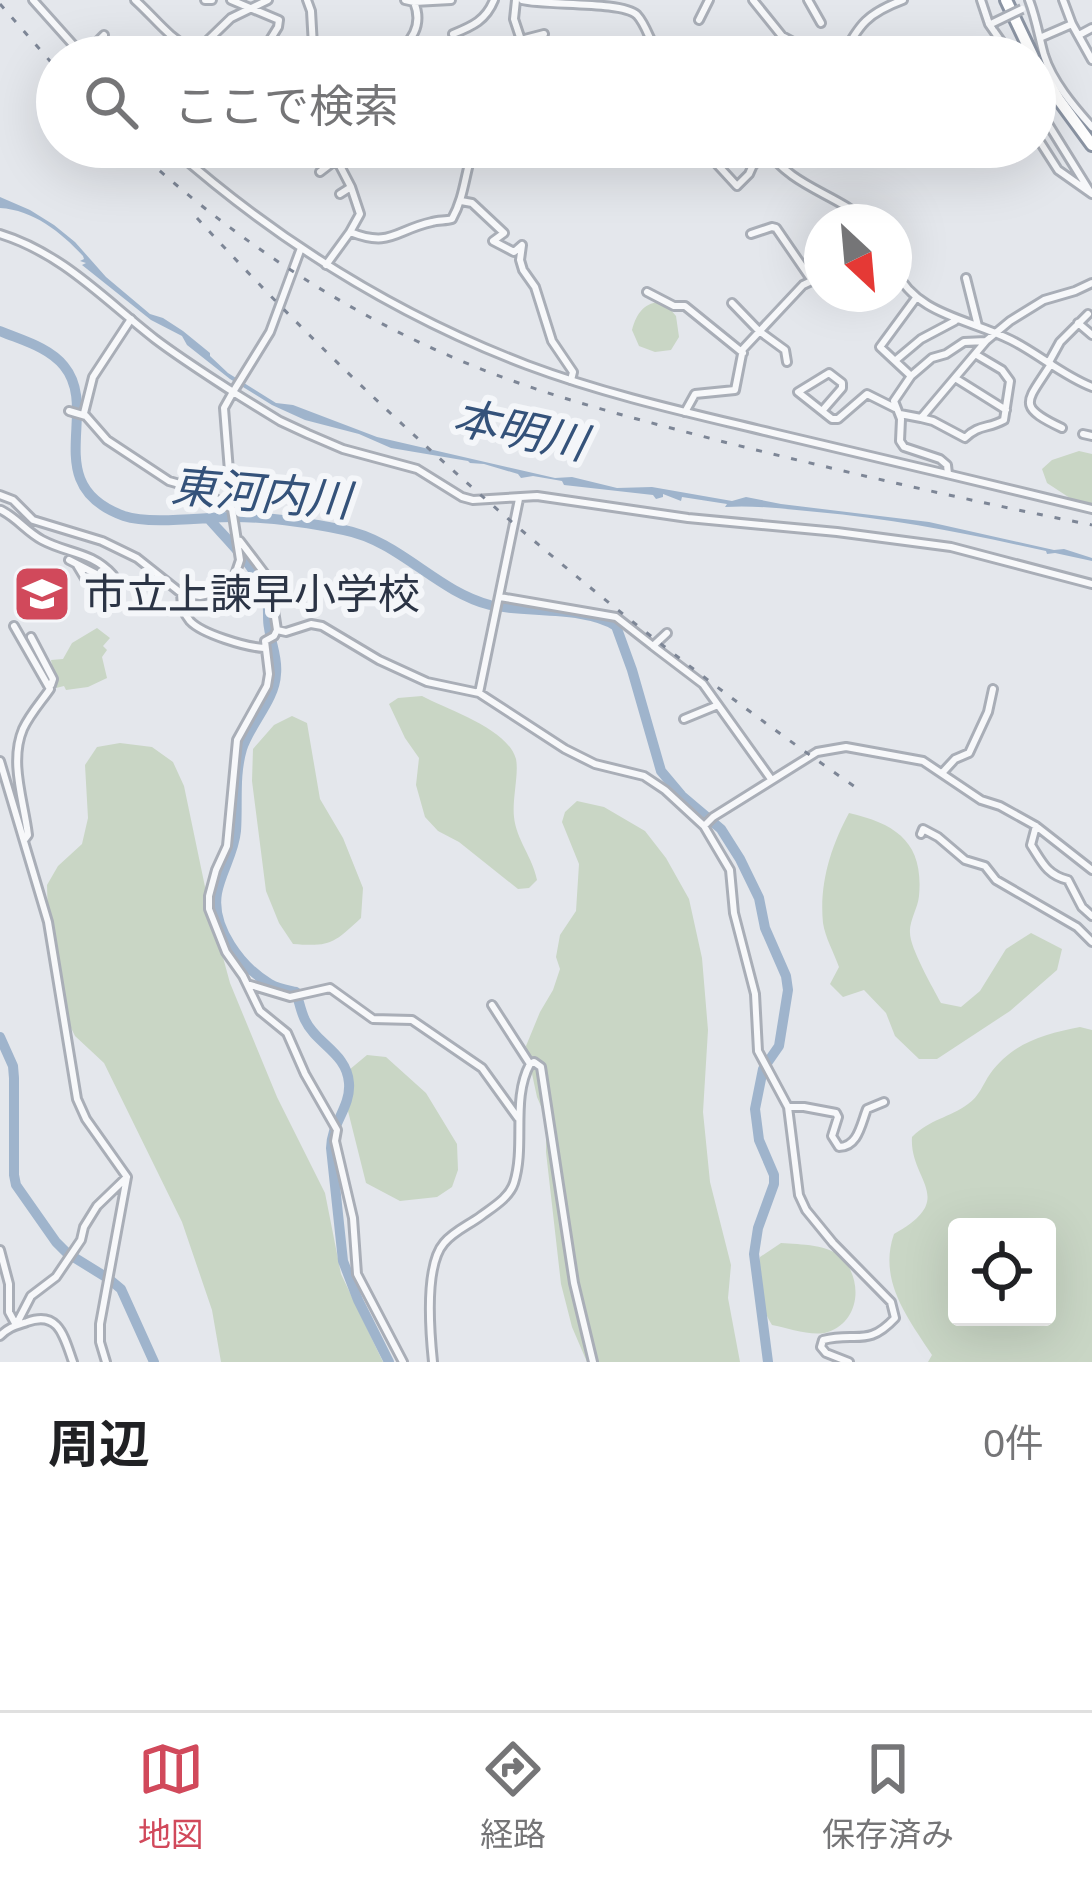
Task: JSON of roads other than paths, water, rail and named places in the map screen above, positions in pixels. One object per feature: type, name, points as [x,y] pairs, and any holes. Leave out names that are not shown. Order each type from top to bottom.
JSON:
[{"type":"highway","points":[[1006,0],[1023,36]]},
{"type":"highway","points":[[1056,95],[1092,145]]},
{"type":"street","points":[[135,0],[169,36]]},
{"type":"street","points":[[231,0],[279,20],[271,36]]},
{"type":"street","points":[[212,36],[231,18],[268,0]]},
{"type":"street","points":[[307,0],[312,36]]},
{"type":"street","points":[[409,1],[452,0]]},
{"type":"street","points":[[454,36],[486,17],[494,0]]},
{"type":"street","points":[[518,36],[514,19],[519,0],[629,10],[648,36]]},
{"type":"street","points":[[699,20],[710,0]]},
{"type":"street","points":[[753,0],[782,36]]},
{"type":"street","points":[[808,0],[821,23]]},
{"type":"street","points":[[854,36],[870,15],[903,0]]},
{"type":"street","points":[[981,0],[999,36]]},
{"type":"street","points":[[35,1],[65,36]]},
{"type":"street","points":[[409,1],[418,14],[411,36]]},
{"type":"street","points":[[1067,1],[1072,24],[1092,60]]},
{"type":"street","points":[[991,23],[1030,2],[1041,36]]},
{"type":"street","points":[[1046,36],[1072,24]]},
{"type":"street","points":[[1078,35],[1092,28]]},
{"type":"street","points":[[538,36],[544,34]]},
{"type":"street","points":[[1056,77],[1092,127]]},
{"type":"street","points":[[1056,137],[1090,192]]},
{"type":"street","points":[[1056,167],[1090,192]]},
{"type":"street","points":[[196,168],[301,248],[373,292],[462,338],[571,380],[686,412],[1092,508]]},
{"type":"street","points":[[320,172],[325,168]]},
{"type":"street","points":[[326,265],[360,214],[341,168]]},
{"type":"street","points":[[350,232],[365,238],[383,236],[452,219],[467,168]]},
{"type":"street","points":[[721,168],[737,185],[752,168]]},
{"type":"street","points":[[782,168],[841,204]]},
{"type":"street","points":[[340,194],[351,187]]},
{"type":"street","points":[[461,201],[472,203],[504,233],[494,241],[514,252],[522,245],[520,260],[536,287],[552,341],[573,372],[571,380]]},
{"type":"street","points":[[360,214],[371,217]]},
{"type":"street","points":[[751,234],[776,229],[804,269]]},
{"type":"street","points":[[383,236],[402,230]]},
{"type":"street","points":[[0,234],[64,264],[131,319],[294,428],[343,449],[417,469],[462,497],[537,496],[951,547],[1092,584]]},
{"type":"street","points":[[101,605],[72,561],[104,578],[113,575],[87,554],[42,540],[1,510],[0,495],[13,500],[33,520],[102,541],[137,558],[181,593],[200,596],[227,583],[240,560],[224,408],[270,332],[301,248]]},
{"type":"street","points":[[966,278],[978,326]]},
{"type":"street","points":[[922,418],[994,332],[1044,300],[1092,283]]},
{"type":"street","points":[[686,412],[695,394],[735,391],[743,349],[804,286]]},
{"type":"street","points":[[647,292],[686,306],[743,353]]},
{"type":"street","points":[[912,294],[934,310],[994,332],[1092,388]]},
{"type":"street","points":[[910,376],[880,346],[916,298]]},
{"type":"street","points":[[732,303],[758,331],[785,350],[788,362]]},
{"type":"street","points":[[1062,428],[1035,415],[1029,399],[1060,342],[1088,314]]},
{"type":"street","points":[[83,415],[93,377],[131,319]]},
{"type":"street","points":[[895,361],[921,339],[958,320]]},
{"type":"street","points":[[1078,323],[1092,335]]},
{"type":"street","points":[[948,474],[940,459],[904,448],[894,401],[910,376],[932,358],[964,342],[986,341]]},
{"type":"street","points":[[822,411],[842,388],[830,374],[798,392],[832,419],[867,394],[965,438],[975,428],[1004,420],[1010,381],[975,354]]},
{"type":"street","points":[[955,378],[1006,410]]},
{"type":"street","points":[[69,411],[83,415],[107,440],[169,481],[201,490],[233,511]]},
{"type":"street","points":[[478,693],[519,499]]},
{"type":"street","points":[[237,533],[266,574],[275,633]]},
{"type":"street","points":[[181,593],[181,604],[193,625],[250,647],[264,644],[275,633],[322,626],[427,682],[478,693],[545,738],[595,764],[644,776],[704,825],[730,870],[734,913],[755,994],[758,1051],[788,1107],[796,1181],[806,1210],[895,1312],[896,1318],[882,1332],[823,1340],[826,1353],[849,1362]]},
{"type":"street","points":[[498,604],[616,617],[703,684],[771,778]]},
{"type":"street","points":[[14,626],[50,689]]},
{"type":"street","points":[[653,646],[667,633]]},
{"type":"street","points":[[25,839],[19,743],[52,680],[31,637]]},
{"type":"street","points":[[264,644],[267,686],[237,740],[227,846],[208,896],[212,921],[260,1011],[287,1033],[304,1074],[337,1130],[335,1142],[353,1218],[357,1274],[403,1362]]},
{"type":"street","points":[[944,772],[955,759],[969,753],[993,689]]},
{"type":"street","points":[[684,719],[718,705]]},
{"type":"street","points":[[704,825],[817,752],[846,747],[923,761],[981,800],[1036,826],[1092,870]]},
{"type":"street","points":[[0,761],[48,922],[77,1099],[127,1177],[100,1324],[106,1362]]},
{"type":"street","points":[[1036,826],[1030,845],[1046,869],[1068,880],[1092,916]]},
{"type":"street","points":[[921,834],[923,830],[938,837],[965,860],[985,866],[996,880],[1077,927],[1092,942]]},
{"type":"street","points":[[247,984],[290,997],[330,988],[373,1019],[412,1020],[482,1068],[520,1121]]},
{"type":"street","points":[[492,1005],[530,1064]]},
{"type":"street","points":[[433,1362],[430,1310],[438,1250],[454,1232],[508,1194],[515,1176],[523,1077],[530,1064]]},
{"type":"street","points":[[530,1064],[541,1067],[574,1283],[593,1362]]},
{"type":"street","points":[[788,1107],[836,1113],[832,1136],[839,1147],[847,1147],[867,1109],[884,1102]]},
{"type":"street","points":[[16,1325],[31,1296],[56,1277],[98,1206],[127,1177]]},
{"type":"street","points":[[0,1250],[9,1283],[9,1312],[16,1325]]},
{"type":"street","points":[[0,1336],[38,1317],[56,1325],[73,1362]]},
{"type":"water","points":[[0,197],[54,225],[106,277],[150,314],[183,331],[228,373],[276,403],[377,437],[617,488],[652,487],[732,501],[746,497],[929,522],[1064,549],[1092,561],[875,519],[725,507],[727,504],[682,497],[681,501],[663,494],[656,499],[533,476],[521,478],[484,464],[391,448],[305,420],[230,379],[182,336],[151,320],[82,265],[86,263],[80,261],[83,256],[56,231],[24,213],[0,208]]},
{"type":"waterway","name":"東河内川","points":[[0,331],[43,349],[64,366],[74,384],[77,467],[84,486],[98,502],[124,516],[261,518],[344,530],[383,544],[452,589],[490,605],[589,615],[616,626],[661,771],[721,829],[740,859],[786,976],[779,1046],[763,1069],[755,1109],[759,1140],[774,1175],[754,1254],[768,1362]]},
{"type":"waterway","points":[[209,519],[243,557],[264,590],[276,668],[275,684],[240,759],[236,831],[216,906],[230,945],[259,977],[296,992],[310,1028],[347,1073],[349,1092],[331,1148],[343,1261],[389,1362]]},
{"type":"waterway","points":[[0,1037],[13,1066],[16,1185],[67,1253],[121,1289],[154,1362]]},
{"type":"railway","points":[[0,4],[36,45]]},
{"type":"railway","points":[[157,168],[246,240],[328,293],[414,340],[492,373],[728,443],[1092,525]]},
{"type":"railway","points":[[197,218],[350,375],[512,522],[681,660],[858,789]]},
{"type":"place","name":"市立上諫早小学校","points":[[42,594]]},
{"type":"water label","name":"本明川","points":[[520,430]]}]
